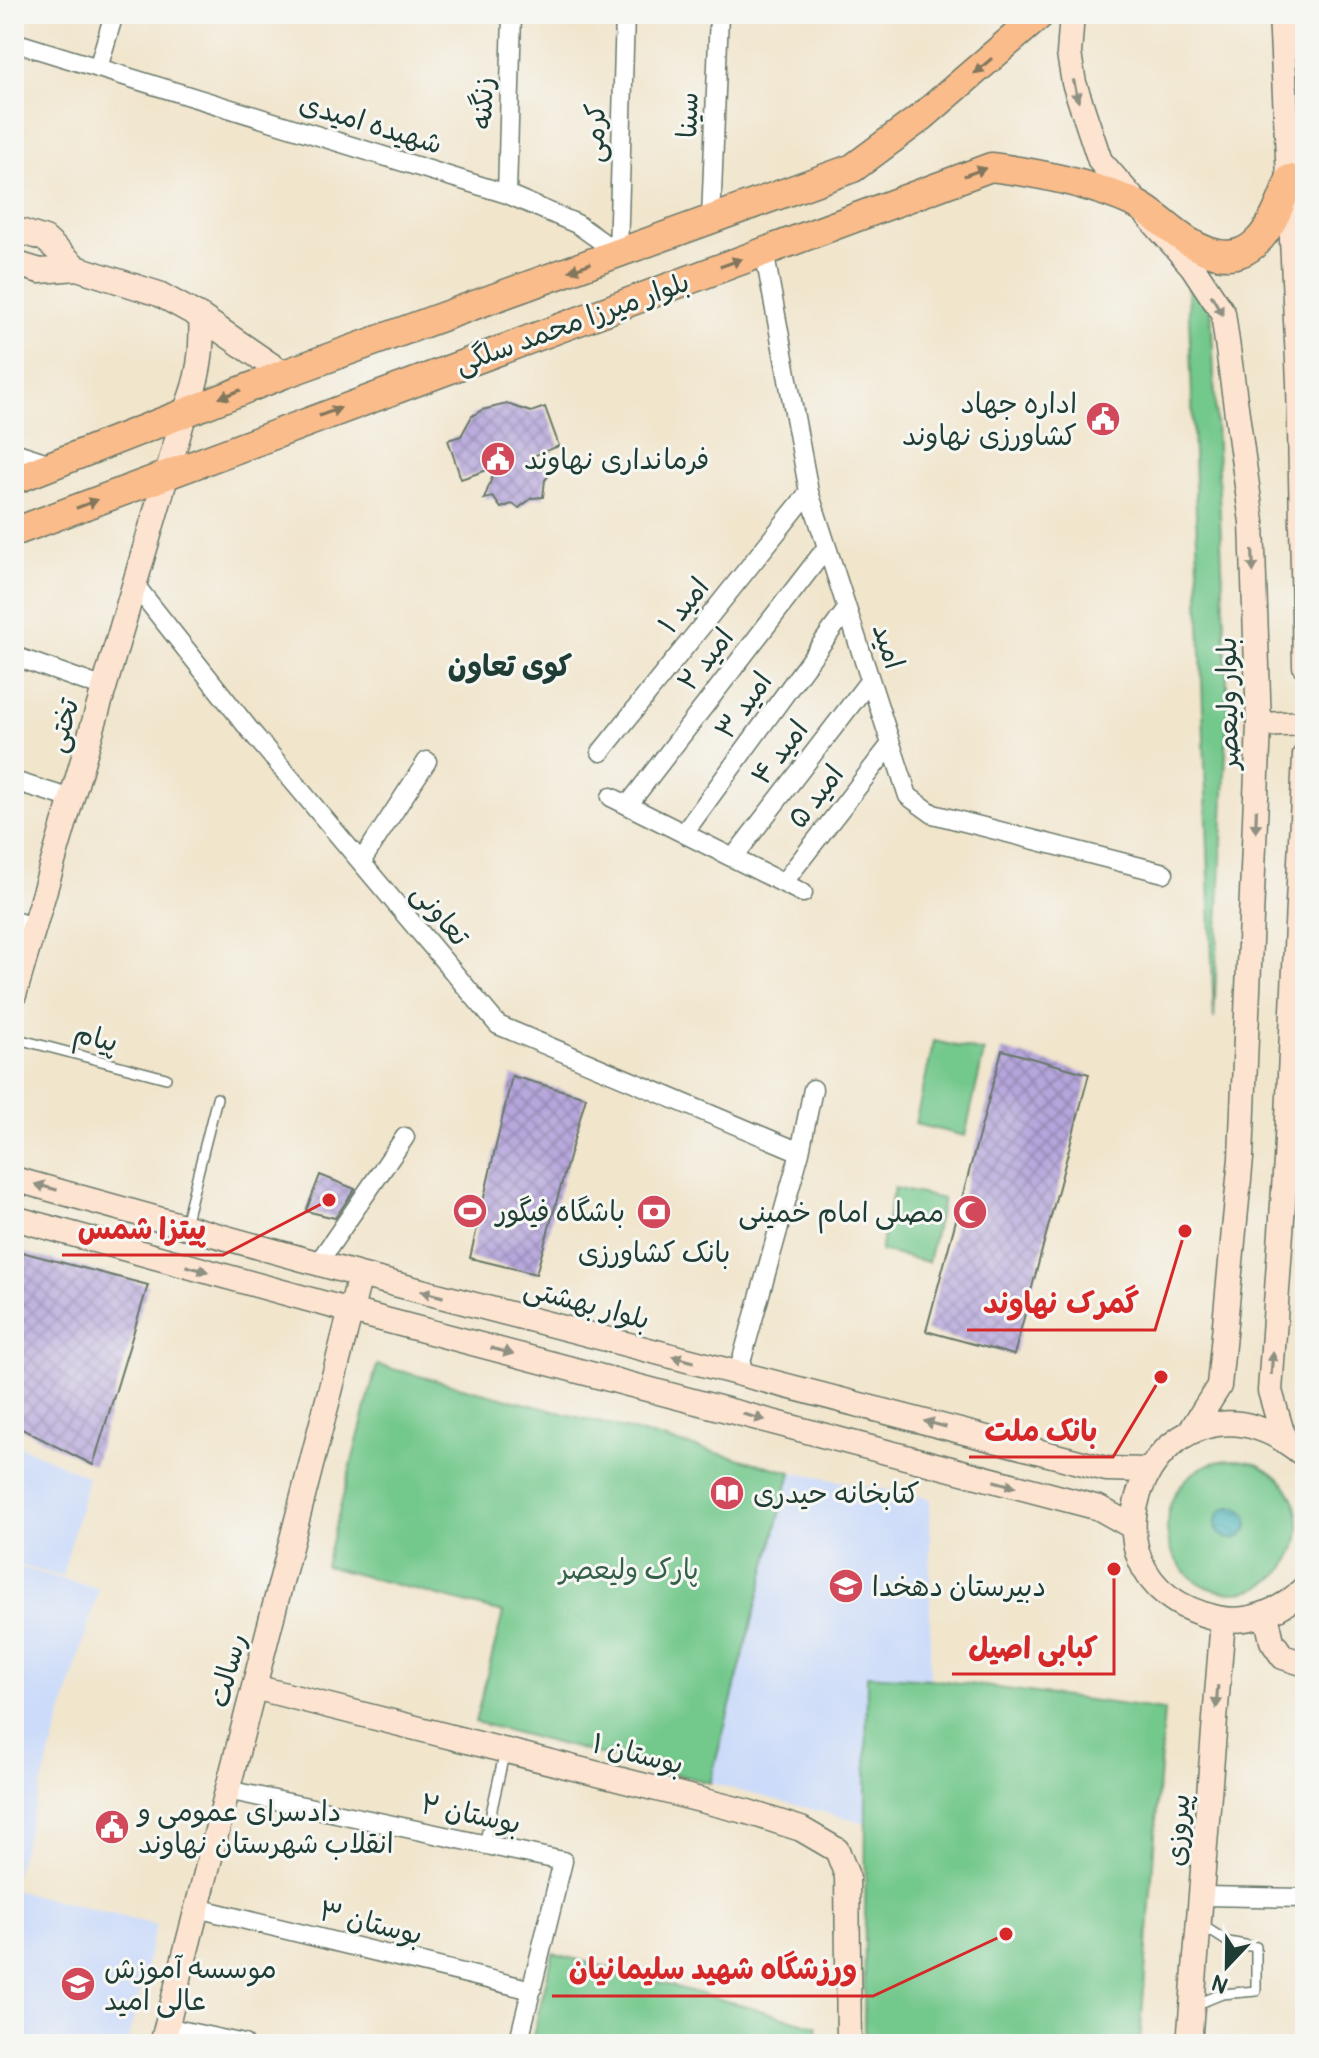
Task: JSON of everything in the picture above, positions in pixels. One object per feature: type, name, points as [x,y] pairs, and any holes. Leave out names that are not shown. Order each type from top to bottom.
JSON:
[{"type":"main road","name":"بلوار میرزا محمد سلگی","points":[[14,480],[284,374],[853,168],[923,116],[1041,14]]},
{"type":"main road","name":"بلوار ولیعصر","points":[[1072,14],[1069,54],[1081,111],[1100,161],[1192,266],[1223,313],[1252,522],[1259,725],[1241,1158],[1219,1386],[1190,1432]]},
{"type":"main road","points":[[1281,14],[1302,382],[1305,666]]},
{"type":"main road","name":"بلوار میرزا محمد سلگی","points":[[14,532],[991,167],[1040,173],[1136,203],[1189,242],[1214,255],[1239,255],[1260,241],[1275,220],[1290,179]]},
{"type":"main road","points":[[14,229],[45,239],[77,268]]},
{"type":"main road","points":[[14,263],[40,271],[77,268],[159,294],[201,317],[284,374]]},
{"type":"main road","name":"تختی","points":[[14,995],[24,924],[72,799],[185,412],[198,381],[203,351],[201,317]]},
{"type":"main road","points":[[1259,725],[1305,723]]},
{"type":"main road","points":[[1284,1439],[1270,1391],[1296,1160],[1305,755]]},
{"type":"main road","name":"بلوار بهشتی","points":[[14,1179],[360,1275],[1106,1469],[1147,1470]]},
{"type":"main road","points":[[14,1218],[351,1311],[1099,1508],[1133,1527]]},
{"type":"main road","name":"رسالت","points":[[164,2035],[360,1275]]},
{"type":"main road","points":[[1305,1456],[1284,1439],[1261,1428],[1239,1424],[1190,1432],[1166,1448],[1147,1470],[1136,1498],[1133,1527],[1138,1555],[1152,1579],[1171,1599],[1195,1613],[1223,1620],[1266,1614],[1285,1604],[1305,1587]]},
{"type":"main road","points":[[1266,1614],[1272,1641],[1283,1657],[1305,1664]]},
{"type":"main road","name":"پیروزی","points":[[1189,2044],[1223,1620]]},
{"type":"main road","name":"بوستان ۱","points":[[254,1687],[748,1812],[801,1829],[837,1850],[847,1876],[849,2044]]},
{"type":"street","points":[[98,68],[114,14]]},
{"type":"street","name":"زنگنه","points":[[507,194],[512,14]]},
{"type":"street","name":"کرمی","points":[[618,253],[625,14]]},
{"type":"street","name":"سینا","points":[[711,219],[719,14]]},
{"type":"street","name":"شهیده امیدی","points":[[14,42],[507,194],[577,224],[618,253]]},
{"type":"street","name":"امید","points":[[764,251],[809,492],[908,796],[933,814],[1164,873]]},
{"type":"street","points":[[14,452],[51,464]]},
{"type":"street","name":"امید ۱","points":[[601,752],[809,492]]},
{"type":"street","name":"امید ۲","points":[[684,833],[619,801],[827,547]]},
{"type":"street","name":"تعاونی","points":[[135,585],[249,729],[498,1025],[800,1152]]},
{"type":"street","name":"امید ۳","points":[[684,833],[847,609]]},
{"type":"street","points":[[14,656],[104,688]]},
{"type":"street","name":"امید ۴","points":[[733,858],[870,680]]},
{"type":"street","name":"امید ۵","points":[[783,883],[891,744]]},
{"type":"street","points":[[361,862],[427,761]]},
{"type":"street","points":[[14,781],[72,799]]},
{"type":"street","points":[[684,833],[803,893]]},
{"type":"street","points":[[738,1373],[800,1152],[813,1089]]},
{"type":"street","points":[[318,1263],[405,1137]]},
{"type":"street","name":"بوستان ۲","points":[[227,1790],[563,1861],[532,1990]]},
{"type":"street","points":[[1203,1896],[1305,1898]]},
{"type":"street","name":"بوستان ۳","points":[[197,1908],[532,1990]]},
{"type":"street","points":[[518,2044],[532,1990]]},
{"type":"street","points":[[164,2035],[244,2044]]},
{"type":"lane","name":"پیام","points":[[14,1038],[166,1078]]},
{"type":"lane","points":[[185,1224],[217,1098]]},
{"type":"lane","points":[[484,1845],[505,1750]]},
{"type":"lane","points":[[1193,2006],[1222,1994],[1256,1991],[1256,1947],[1228,1942],[1200,1924]]},
{"type":"shaded area","points":[[14,1443],[88,1477],[62,1577],[14,1564]]},
{"type":"shaded area","name":"دبیرستان دهخدا","points":[[791,1472],[930,1498],[930,1679],[867,1675],[866,1823],[710,1783]]},
{"type":"shaded area","points":[[14,1566],[99,1589],[15,1875],[14,1875]]},
{"type":"shaded area","name":"موسسه آموزش عالی امید","points":[[14,1890],[156,1925],[127,2044],[14,2044]]},
{"type":"green space","points":[[1188,287],[1211,305],[1228,706],[1214,1019]]},
{"type":"green space","points":[[934,1041],[984,1052],[965,1136],[915,1124]]},
{"type":"green space","points":[[894,1188],[943,1199],[928,1262],[880,1251]]},
{"type":"green space","name":"پارک ولیعصر","points":[[377,1365],[791,1472],[710,1783],[475,1722],[503,1613],[325,1566]]},
{"type":"green space","points":[[1233,1460],[1258,1465],[1279,1480],[1294,1501],[1299,1526],[1294,1551],[1279,1572],[1258,1587],[1233,1592],[1208,1587],[1187,1572],[1172,1551],[1167,1526],[1172,1501],[1187,1480],[1208,1465]]},
{"type":"green space","points":[[867,1675],[930,1679],[1164,1710],[1140,2044],[864,2044]]},
{"type":"green space","points":[[553,1953],[817,2026],[818,2044],[531,2044]]},
{"type":"water","points":[[1232,1507],[1244,1511],[1248,1523],[1244,1535],[1232,1539],[1220,1535],[1216,1523],[1220,1511]]},
{"type":"building","name":"فرمانداری نهاوند","points":[[507,404],[531,412],[545,407],[559,446],[530,457],[550,474],[545,480],[543,497],[532,498],[519,508],[512,504],[501,508],[493,497],[484,499],[496,467],[461,479],[448,440],[461,436],[472,416],[482,410]]},
{"type":"building","points":[[1002,1050],[1089,1074],[1014,1355],[926,1331]]},
{"type":"building","points":[[512,1076],[586,1097],[536,1274],[470,1258]]},
{"type":"building","points":[[320,1175],[355,1189],[335,1218],[306,1211]]},
{"type":"building","points":[[14,1250],[148,1285],[93,1465],[14,1425]]},
{"type":"place","name":"اداره جهاد کشاورزی نهاوند","points":[[1103,419]]},
{"type":"place","name":"فرمانداری نهاوند","points":[[498,459]]},
{"type":"place","name":"پیتزا شمس","points":[[329,1200]]},
{"type":"place","name":"باشگاه فیگور","points":[[470,1211]]},
{"type":"place","name":"بانک کشاورزی","points":[[654,1212]]},
{"type":"place","name":"مصلی امام خمینی","points":[[970,1212]]},
{"type":"place","name":"گمرک نهاوند","points":[[1185,1231]]},
{"type":"place","name":"بانک ملت","points":[[1161,1377]]},
{"type":"place","name":"کتابخانه حیدری","points":[[727,1493]]},
{"type":"place","name":"کبابی اصیل","points":[[1114,1569]]},
{"type":"place","name":"دبیرستان دهخدا","points":[[846,1586]]},
{"type":"place","name":"دادسرای عمومی و انقلاب شهرستان نهاوند","points":[[112,1827]]},
{"type":"place","name":"ورزشگاه شهید سلیمانیان","points":[[1006,1934]]},
{"type":"place","name":"موسسه آموزش عالی امید","points":[[78,1984]]},
{"type":"district","name":"کوی تعاون","points":[[510,666]]}]
